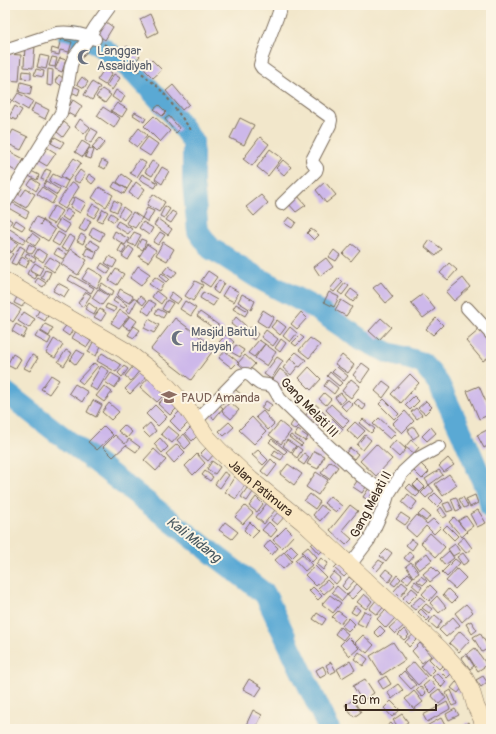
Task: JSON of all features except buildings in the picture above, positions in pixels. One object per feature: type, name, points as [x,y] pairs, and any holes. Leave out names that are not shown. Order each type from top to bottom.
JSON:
[{"type":"street","points":[[5,202],[61,113],[72,61],[90,39],[95,27],[111,5]]},
{"type":"street","points":[[281,5],[260,65],[266,71],[330,117],[331,120],[330,125],[312,160],[313,164],[317,168],[316,171],[282,204]]},
{"type":"street","points":[[5,50],[62,32],[74,33],[90,39]]},
{"type":"street","name":"Jalan Patimura","points":[[5,281],[124,350],[157,375],[188,409],[208,437],[235,466],[303,522],[439,648],[455,665],[471,690],[476,707],[486,725]]},
{"type":"street","points":[[467,308],[491,334]]},
{"type":"street","name":"Gang Melati III","points":[[196,421],[241,375],[244,373],[249,374],[259,384],[273,387],[280,399],[319,437],[361,476],[388,495]]},
{"type":"street","name":"Gang Melati II","points":[[350,565],[369,540],[388,495],[403,472],[417,459],[439,447]]},
{"type":"path","points":[[90,39],[106,46],[152,81],[166,96],[191,130]]},
{"type":"waterway","points":[[69,36],[75,35],[96,43],[134,72],[172,113],[193,142],[193,184],[198,231],[211,249],[258,278],[313,307],[359,338],[389,353],[423,363],[439,384],[488,494],[491,508]]},
{"type":"waterway","name":"Kali Midang","points":[[5,392],[265,594],[329,729]]},
{"type":"place","name":"Langgar Assaidiyah","points":[[85,57]]},
{"type":"place","name":"Masjid Baitul Hidayah","points":[[179,338]]},
{"type":"place","name":"PAUD Amanda","points":[[169,397]]}]
